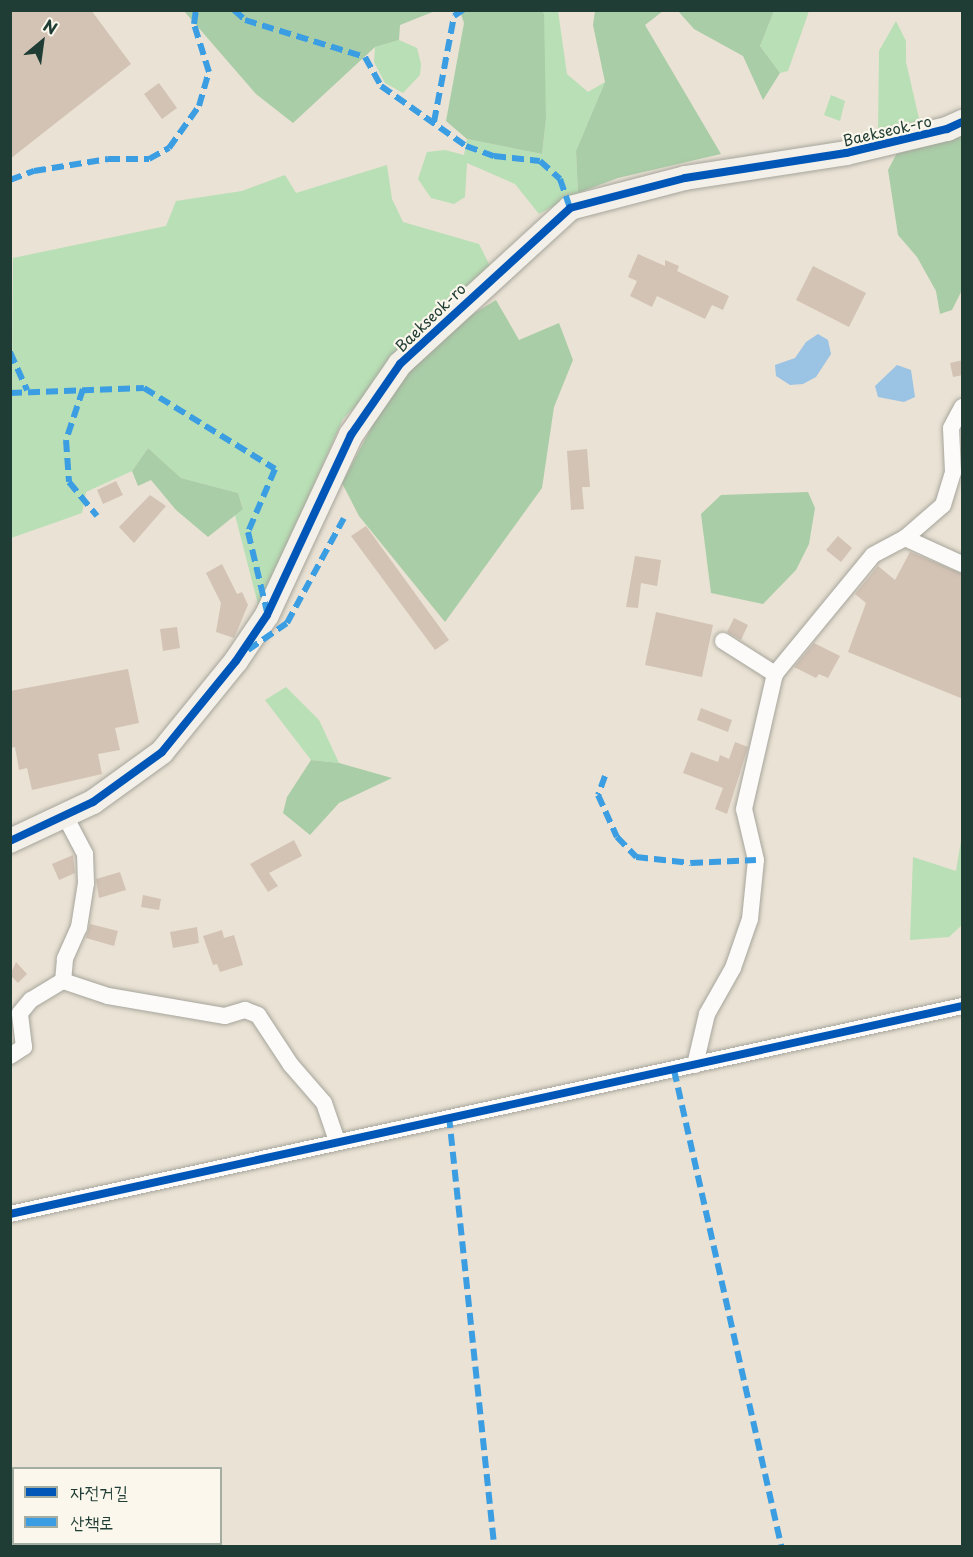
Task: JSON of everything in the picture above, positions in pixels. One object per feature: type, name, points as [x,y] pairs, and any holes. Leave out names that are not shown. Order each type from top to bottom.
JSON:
[{"type":"street","name":"Baekseok-ro","points":[[10,841],[64,816],[120,785],[162,752],[236,662],[267,615],[351,435],[400,364],[570,208],[685,178],[846,153],[947,129],[963,122]]},
{"type":"street","points":[[695,1065],[707,1014],[733,968],[750,919],[756,860],[744,809],[775,674],[873,555],[904,538],[943,505],[953,472],[951,428],[963,407]]},
{"type":"street","points":[[904,538],[963,564]]},
{"type":"street","points":[[723,642],[775,674]]},
{"type":"street","points":[[63,981],[64,959],[79,927],[86,883],[85,854],[64,816]]},
{"type":"street","points":[[10,830],[41,827]]},
{"type":"street","points":[[10,1056],[24,1047],[20,1012],[31,1000],[63,981],[108,996],[225,1016],[245,1010],[258,1015],[291,1065],[324,1103],[337,1140]]},
{"type":"street","points":[[10,1214],[337,1140],[963,1006]]},
{"type":"green space","points":[[541,10],[544,14],[546,119],[542,154],[467,139],[446,121],[464,23],[460,11]]},
{"type":"green space","points":[[184,11],[435,11],[400,25],[399,40],[375,47],[293,123],[256,94]]},
{"type":"green space","points":[[541,11],[558,11],[567,74],[588,92],[605,82],[576,151],[578,193],[539,214],[515,184],[467,163],[465,197],[454,204],[431,198],[418,179],[427,152],[445,150],[464,155],[467,139],[542,154],[546,119]]},
{"type":"green space","points":[[595,11],[663,11],[645,25],[721,154],[618,178],[578,193],[576,151],[605,82],[593,25]]},
{"type":"green space","points":[[678,11],[774,11],[760,46],[780,73],[763,100],[743,56],[694,29]]},
{"type":"green space","points":[[774,11],[809,11],[788,71],[780,73],[760,46]]},
{"type":"green space","points":[[896,21],[906,41],[906,62],[921,127],[878,134],[879,51]]},
{"type":"green space","points":[[399,40],[417,48],[421,64],[420,75],[403,93],[385,83],[374,62],[375,47]]},
{"type":"green space","points":[[831,95],[845,101],[840,121],[824,115]]},
{"type":"green space","points":[[962,136],[962,290],[952,310],[940,314],[936,291],[917,257],[898,235],[888,170],[899,149]]},
{"type":"green space","points":[[387,165],[392,199],[403,222],[479,244],[490,266],[343,419],[259,608],[235,515],[243,508],[238,493],[181,478],[148,448],[132,471],[86,492],[82,513],[11,538],[13,258],[166,226],[176,201],[242,191],[285,175],[296,193]]},
{"type":"green space","points":[[496,300],[519,340],[559,323],[573,360],[554,407],[542,488],[445,622],[359,516],[342,483],[394,385],[455,325]]},
{"type":"green space","points":[[148,448],[181,478],[238,493],[243,509],[208,537],[176,510],[151,480],[138,486],[132,471]]},
{"type":"green space","points":[[808,492],[815,508],[809,544],[796,570],[763,604],[711,593],[701,514],[721,495]]},
{"type":"green space","points":[[286,687],[319,720],[339,763],[311,760],[265,700]]},
{"type":"green space","points":[[311,760],[339,763],[392,778],[339,803],[310,835],[283,813],[287,797]]},
{"type":"green space","points":[[962,834],[962,925],[949,937],[910,940],[913,857],[956,871]]},
{"type":"water","points":[[818,334],[828,340],[831,354],[816,377],[803,384],[790,385],[776,376],[775,365],[795,358],[806,342]]},
{"type":"water","points":[[897,365],[911,370],[915,397],[904,402],[878,397],[875,386]]},
{"type":"building","points":[[10,10],[91,10],[131,64],[10,159]]},
{"type":"building","points":[[159,83],[177,108],[162,119],[144,94]]},
{"type":"building","points":[[638,254],[665,266],[665,260],[679,266],[677,271],[729,296],[723,310],[712,305],[705,319],[657,296],[652,307],[630,296],[637,281],[628,277]]},
{"type":"building","points":[[813,266],[866,293],[849,327],[796,300]]},
{"type":"building","points":[[963,360],[963,375],[953,377],[950,363]]},
{"type":"building","points":[[587,449],[590,487],[582,487],[584,509],[571,510],[567,451]]},
{"type":"building","points":[[116,481],[123,495],[103,504],[97,490]]},
{"type":"building","points":[[150,495],[166,506],[134,543],[119,527]]},
{"type":"building","points":[[366,526],[449,640],[435,650],[351,536]]},
{"type":"building","points":[[838,536],[852,548],[841,562],[826,550]]},
{"type":"building","points":[[910,552],[963,574],[963,699],[848,652],[866,603],[855,594],[878,566],[895,580]]},
{"type":"building","points":[[635,556],[661,560],[657,586],[641,583],[638,608],[626,607]]},
{"type":"building","points":[[222,564],[237,594],[242,592],[248,605],[234,638],[216,632],[221,603],[206,573]]},
{"type":"building","points":[[656,612],[713,625],[702,677],[645,665]]},
{"type":"building","points":[[734,618],[748,625],[741,640],[727,632]]},
{"type":"building","points":[[177,627],[180,648],[163,651],[160,629]]},
{"type":"building","points":[[814,643],[840,656],[828,678],[819,674],[816,678],[794,667]]},
{"type":"building","points":[[128,669],[139,723],[115,728],[120,750],[98,754],[102,774],[32,790],[27,768],[19,770],[15,747],[10,748],[10,691]]},
{"type":"building","points":[[701,708],[732,720],[728,732],[697,720]]},
{"type":"building","points":[[735,742],[748,747],[727,814],[715,809],[723,788],[683,773],[691,752],[718,762],[720,755],[729,759]]},
{"type":"building","points":[[294,840],[302,856],[269,873],[278,886],[268,892],[250,864]]},
{"type":"building","points":[[73,855],[75,873],[59,880],[52,864]]},
{"type":"building","points":[[120,872],[126,890],[99,898],[96,879]]},
{"type":"building","points":[[143,895],[161,899],[159,910],[141,907]]},
{"type":"building","points":[[90,924],[118,931],[114,946],[86,938]]},
{"type":"building","points":[[197,927],[199,943],[173,948],[170,932]]},
{"type":"building","points":[[222,930],[224,938],[234,935],[243,965],[220,972],[217,964],[213,965],[203,936]]},
{"type":"building","points":[[16,962],[27,974],[18,983],[10,975]]},
{"type":"marked path","points":[[10,180],[34,171],[108,159],[149,159],[169,148],[199,106],[209,72],[194,24],[196,10]]},
{"type":"marked path","points":[[234,10],[245,20],[365,57],[381,86],[466,146],[494,156],[540,161],[560,179],[570,208]]},
{"type":"marked path","points":[[434,122],[454,16],[463,10]]},
{"type":"marked path","points":[[10,352],[27,390]]},
{"type":"marked path","points":[[10,393],[144,388],[275,469],[248,532],[267,612]]},
{"type":"marked path","points":[[83,389],[66,440],[69,482],[97,516]]},
{"type":"marked path","points":[[248,650],[287,623],[344,518]]},
{"type":"marked path","points":[[605,776],[598,795],[617,837],[636,857],[691,863],[756,860]]},
{"type":"marked path","points":[[674,1070],[781,1546]]},
{"type":"marked path","points":[[449,1116],[494,1546]]},
{"type":"cycle path","points":[[10,841],[93,802],[162,752],[236,661],[267,615],[351,435],[400,364],[570,208],[685,178],[846,153],[947,129],[962,122]]},
{"type":"cycle path","points":[[10,1214],[962,1006]]}]
